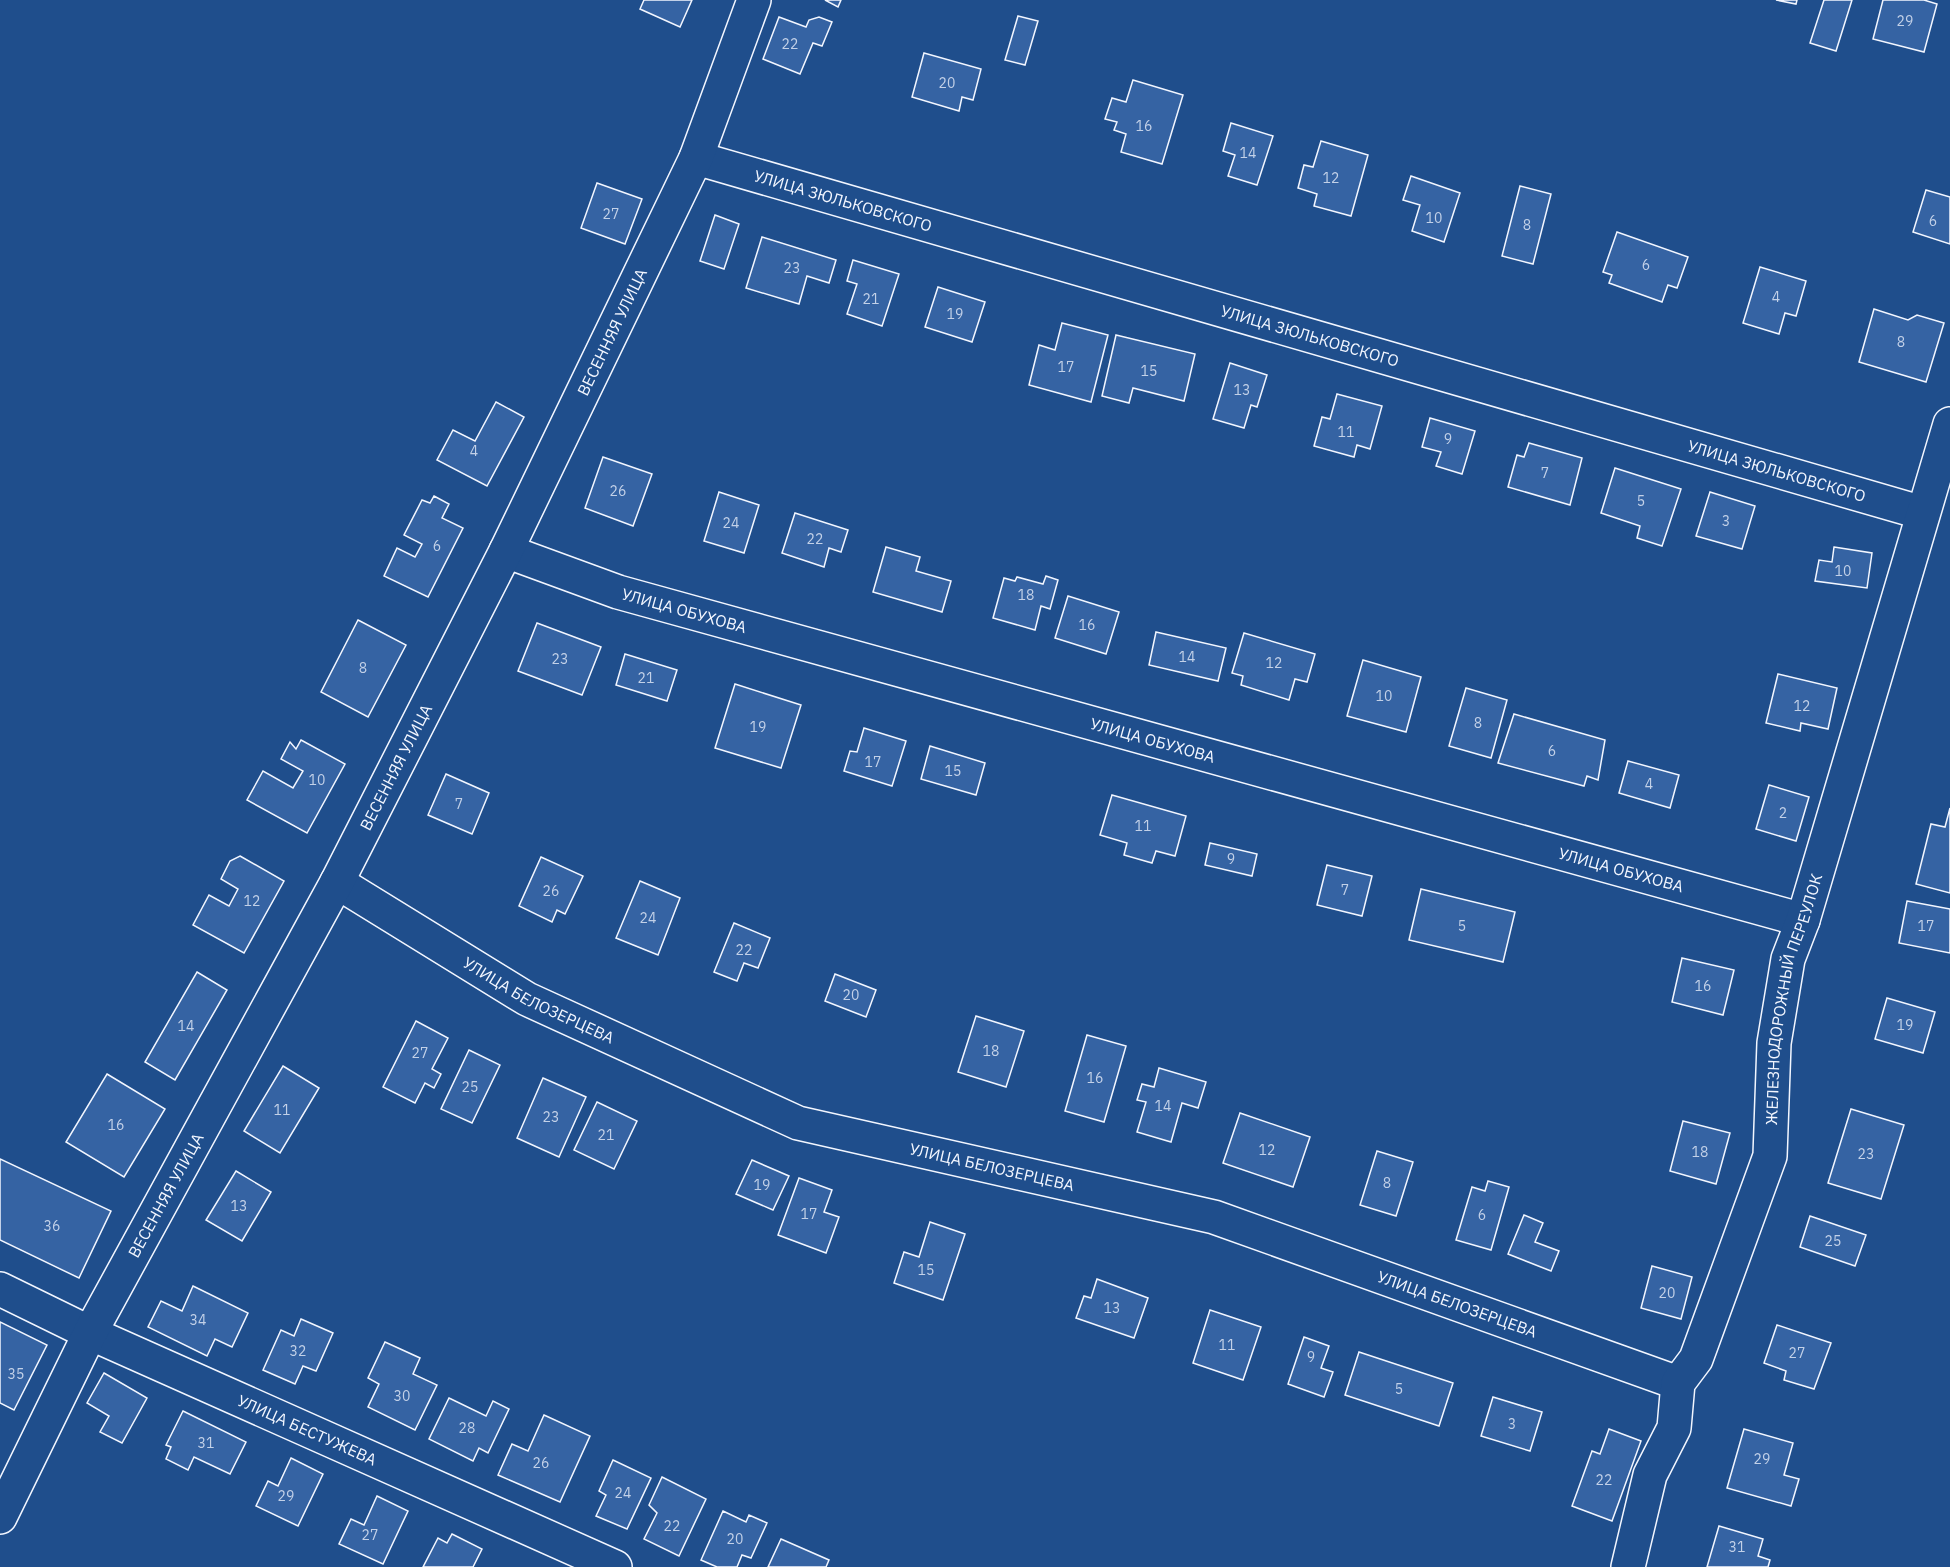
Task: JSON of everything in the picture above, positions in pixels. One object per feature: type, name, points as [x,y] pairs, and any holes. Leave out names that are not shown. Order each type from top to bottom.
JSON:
[{"type":"street","name":"ВЕСЕННЯЯ УЛИЦА","points":[[0,1517],[90,1333],[337,882],[506,551],[696,158],[754,0]]},
{"type":"street","name":"УЛИЦА ЗЮЛЬКОВСКОГО","points":[[696,158],[1923,513]]},
{"type":"street","name":"ЖЕЛЕЗНОДОРОЖНЫЙ ПЕРЕУЛОК","points":[[1678,1383],[1696,1359],[1770,1156],[1774,1043],[1788,959],[1803,920],[1950,424]]},
{"type":"street","name":"УЛИЦА ОБУХОВА","points":[[506,551],[618,592],[1803,920]]},
{"type":"street","name":"УЛИЦА БЕЛОЗЕРЦЕВА","points":[[337,882],[527,999],[798,1124],[1214,1217],[1678,1383]]},
{"type":"street","name":"УЛИЦА БЕСТУЖЕВА","points":[[0,1289],[90,1333],[615,1567]]},
{"type":"street","points":[[1629,1567],[1650,1475],[1674,1428],[1678,1383]]},
{"type":"building","points":[[644,0],[692,0],[680,27],[640,9]]},
{"type":"building","points":[[825,0],[841,0],[838,7]]},
{"type":"building","points":[[1776,0],[1797,0],[1796,4]]},
{"type":"building","points":[[1824,0],[1852,0],[1836,51],[1810,43]]},
{"type":"building","points":[[1883,0],[1924,0],[1937,4],[1924,52],[1873,39]]},
{"type":"building","points":[[1018,16],[1038,21],[1025,65],[1005,60]]},
{"type":"building","points":[[779,17],[806,27],[809,20],[819,17],[832,22],[822,46],[813,43],[800,74],[763,59]]},
{"type":"building","points":[[924,53],[981,69],[973,100],[962,97],[959,111],[912,97]]},
{"type":"building","points":[[1133,80],[1183,95],[1162,164],[1121,152],[1126,134],[1114,130],[1117,122],[1105,119],[1112,98],[1126,102]]},
{"type":"building","points":[[1231,123],[1273,136],[1257,185],[1228,176],[1235,155],[1223,151]]},
{"type":"building","points":[[1321,141],[1368,155],[1351,216],[1314,206],[1317,194],[1298,188],[1304,165],[1313,167]]},
{"type":"building","points":[[1411,176],[1460,193],[1444,242],[1412,231],[1420,205],[1403,200]]},
{"type":"building","points":[[597,183],[642,199],[625,244],[581,228]]},
{"type":"building","points":[[1520,186],[1551,194],[1533,264],[1502,256]]},
{"type":"building","points":[[1926,190],[1950,197],[1950,244],[1913,232]]},
{"type":"building","points":[[715,215],[739,224],[724,269],[700,261]]},
{"type":"building","points":[[1617,232],[1688,257],[1677,288],[1668,285],[1662,302],[1609,283],[1612,275],[1603,272]]},
{"type":"building","points":[[762,237],[836,260],[829,283],[807,276],[799,304],[746,288]]},
{"type":"building","points":[[853,260],[899,274],[882,326],[847,314],[857,284],[847,281]]},
{"type":"building","points":[[1760,267],[1806,281],[1796,316],[1785,313],[1779,334],[1743,323]]},
{"type":"building","points":[[938,287],[985,302],[972,342],[925,327]]},
{"type":"building","points":[[1874,309],[1908,320],[1917,315],[1944,323],[1926,382],[1859,362]]},
{"type":"building","points":[[1062,323],[1108,335],[1091,402],[1029,385],[1039,345],[1055,350]]},
{"type":"building","points":[[1116,335],[1195,354],[1184,401],[1133,388],[1129,403],[1102,396]]},
{"type":"building","points":[[1230,363],[1267,375],[1257,407],[1251,405],[1244,428],[1213,419]]},
{"type":"building","points":[[1337,394],[1382,406],[1370,449],[1357,445],[1354,457],[1314,446],[1322,417],[1330,419]]},
{"type":"building","points":[[496,402],[524,417],[487,486],[437,460],[453,430],[475,441]]},
{"type":"building","points":[[1430,418],[1475,431],[1462,474],[1436,466],[1441,452],[1422,447]]},
{"type":"building","points":[[1529,443],[1582,458],[1570,505],[1508,487],[1517,455],[1524,457]]},
{"type":"building","points":[[603,457],[652,474],[633,526],[585,508]]},
{"type":"building","points":[[1615,468],[1681,489],[1662,546],[1637,538],[1640,526],[1601,513]]},
{"type":"building","points":[[719,492],[759,505],[744,553],[704,541]]},
{"type":"building","points":[[1710,492],[1755,506],[1742,549],[1696,536]]},
{"type":"building","points":[[434,496],[449,504],[442,518],[463,528],[428,597],[384,576],[397,548],[415,557],[422,544],[404,535],[422,500],[430,503]]},
{"type":"building","points":[[795,513],[848,530],[841,552],[829,548],[824,567],[782,553]]},
{"type":"building","points":[[886,547],[920,557],[916,571],[951,581],[942,612],[873,592]]},
{"type":"building","points":[[1834,547],[1872,553],[1867,588],[1815,581],[1819,560],[1832,562]]},
{"type":"building","points":[[1046,576],[1058,580],[1050,609],[1041,606],[1035,630],[993,618],[1004,578],[1015,581],[1017,577],[1043,584]]},
{"type":"building","points":[[1068,596],[1119,612],[1106,654],[1055,638]]},
{"type":"building","points":[[358,620],[406,645],[368,717],[321,692]]},
{"type":"building","points":[[537,623],[601,647],[582,695],[518,671]]},
{"type":"building","points":[[1156,632],[1226,648],[1218,681],[1149,665]]},
{"type":"building","points":[[1244,633],[1315,654],[1307,682],[1295,679],[1289,700],[1241,685],[1243,676],[1232,673]]},
{"type":"building","points":[[625,654],[677,670],[667,701],[616,685]]},
{"type":"building","points":[[1363,660],[1421,677],[1406,732],[1347,716]]},
{"type":"building","points":[[1778,674],[1837,688],[1828,729],[1801,723],[1800,731],[1766,723]]},
{"type":"building","points":[[735,684],[801,705],[781,768],[715,748]]},
{"type":"building","points":[[1466,688],[1507,700],[1491,758],[1449,746]]},
{"type":"building","points":[[1514,714],[1605,740],[1598,780],[1587,776],[1584,786],[1498,763]]},
{"type":"building","points":[[864,728],[906,741],[892,786],[844,771],[850,751],[857,752]]},
{"type":"building","points":[[301,740],[345,764],[307,833],[247,800],[263,771],[293,788],[303,771],[281,759],[290,742],[296,749]]},
{"type":"building","points":[[930,746],[985,763],[976,795],[921,779]]},
{"type":"building","points":[[1628,761],[1679,775],[1670,808],[1619,793]]},
{"type":"building","points":[[446,774],[489,793],[472,834],[428,815]]},
{"type":"building","points":[[1769,785],[1809,797],[1796,841],[1756,829]]},
{"type":"building","points":[[1112,795],[1186,816],[1175,856],[1156,851],[1152,863],[1124,855],[1127,843],[1100,835]]},
{"type":"building","points":[[1950,808],[1950,893],[1916,884],[1931,824],[1945,827]]},
{"type":"building","points":[[1210,843],[1257,854],[1252,876],[1205,865]]},
{"type":"building","points":[[240,856],[284,881],[244,953],[193,925],[209,895],[229,906],[238,889],[221,879],[230,861]]},
{"type":"building","points":[[541,857],[583,876],[565,914],[557,910],[552,922],[519,906]]},
{"type":"building","points":[[1327,865],[1372,876],[1362,916],[1317,905]]},
{"type":"building","points":[[640,881],[680,898],[658,955],[616,938]]},
{"type":"building","points":[[1421,889],[1515,912],[1503,962],[1409,940]]},
{"type":"building","points":[[1907,901],[1950,909],[1950,953],[1899,943]]},
{"type":"building","points":[[734,923],[770,938],[758,968],[744,963],[737,981],[714,972]]},
{"type":"building","points":[[1682,958],[1734,970],[1723,1015],[1672,1002]]},
{"type":"building","points":[[197,972],[227,990],[175,1080],[145,1062]]},
{"type":"building","points":[[835,974],[876,990],[866,1017],[825,1001]]},
{"type":"building","points":[[1887,998],[1935,1012],[1923,1053],[1875,1039]]},
{"type":"building","points":[[976,1016],[1024,1031],[1006,1087],[958,1072]]},
{"type":"building","points":[[416,1021],[448,1038],[432,1069],[441,1074],[434,1088],[425,1083],[415,1103],[383,1087]]},
{"type":"building","points":[[1087,1035],[1126,1046],[1104,1122],[1065,1111]]},
{"type":"building","points":[[469,1050],[500,1065],[472,1123],[441,1109]]},
{"type":"building","points":[[283,1066],[319,1088],[280,1153],[244,1131]]},
{"type":"building","points":[[1159,1068],[1206,1082],[1198,1108],[1182,1103],[1171,1142],[1137,1132],[1146,1102],[1137,1100],[1142,1084],[1154,1087]]},
{"type":"building","points":[[107,1074],[165,1109],[124,1177],[66,1142]]},
{"type":"building","points":[[543,1078],[586,1097],[559,1157],[517,1138]]},
{"type":"building","points":[[597,1102],[637,1121],[614,1169],[574,1150]]},
{"type":"building","points":[[1851,1109],[1904,1125],[1881,1199],[1828,1183]]},
{"type":"building","points":[[1240,1113],[1310,1137],[1293,1187],[1223,1163]]},
{"type":"building","points":[[1683,1121],[1730,1133],[1716,1184],[1670,1171]]},
{"type":"building","points":[[1377,1151],[1413,1162],[1396,1216],[1360,1205]]},
{"type":"building","points":[[0,1159],[111,1211],[79,1278],[0,1240]]},
{"type":"building","points":[[752,1160],[789,1176],[773,1210],[736,1194]]},
{"type":"building","points":[[236,1171],[271,1192],[242,1241],[206,1220]]},
{"type":"building","points":[[799,1178],[832,1190],[824,1212],[839,1217],[826,1253],[778,1235]]},
{"type":"building","points":[[1488,1181],[1509,1187],[1491,1250],[1456,1240],[1472,1187],[1485,1191]]},
{"type":"building","points":[[1524,1215],[1543,1223],[1535,1242],[1559,1251],[1551,1271],[1508,1254]]},
{"type":"building","points":[[1810,1216],[1866,1235],[1855,1266],[1800,1247]]},
{"type":"building","points":[[930,1222],[965,1234],[943,1300],[894,1283],[904,1252],[919,1257]]},
{"type":"building","points":[[1652,1266],[1692,1277],[1681,1319],[1641,1308]]},
{"type":"building","points":[[1097,1279],[1148,1298],[1134,1338],[1076,1318],[1084,1296],[1091,1298]]},
{"type":"building","points":[[193,1286],[248,1313],[232,1347],[215,1339],[207,1356],[148,1327],[161,1301],[182,1311]]},
{"type":"building","points":[[1210,1310],[1261,1327],[1243,1380],[1193,1363]]},
{"type":"building","points":[[301,1319],[333,1333],[316,1371],[303,1366],[295,1384],[263,1370],[281,1330],[294,1336]]},
{"type":"building","points":[[0,1322],[47,1345],[14,1410],[0,1403]]},
{"type":"building","points":[[1777,1325],[1831,1343],[1814,1389],[1784,1380],[1786,1371],[1764,1363]]},
{"type":"building","points":[[1304,1337],[1329,1346],[1321,1368],[1333,1372],[1324,1397],[1288,1384]]},
{"type":"building","points":[[385,1342],[420,1358],[413,1374],[437,1385],[415,1430],[368,1407],[379,1384],[368,1378]]},
{"type":"building","points":[[1359,1352],[1453,1383],[1439,1426],[1345,1395]]},
{"type":"building","points":[[104,1373],[147,1398],[122,1443],[100,1432],[109,1416],[87,1403]]},
{"type":"building","points":[[1493,1397],[1542,1412],[1530,1451],[1481,1436]]},
{"type":"building","points":[[449,1398],[486,1416],[493,1401],[509,1409],[488,1453],[479,1448],[473,1461],[429,1439]]},
{"type":"building","points":[[183,1411],[246,1442],[230,1474],[194,1457],[188,1470],[166,1459],[171,1447],[166,1445]]},
{"type":"building","points":[[544,1415],[590,1436],[560,1502],[498,1475],[512,1444],[528,1451]]},
{"type":"building","points":[[1609,1429],[1641,1441],[1612,1521],[1572,1506],[1592,1451],[1600,1454]]},
{"type":"building","points":[[1744,1429],[1793,1443],[1784,1475],[1799,1479],[1791,1506],[1727,1488]]},
{"type":"building","points":[[291,1458],[323,1474],[298,1526],[256,1506],[268,1481],[278,1486]]},
{"type":"building","points":[[613,1460],[651,1478],[627,1529],[596,1516],[606,1495],[599,1491]]},
{"type":"building","points":[[662,1477],[706,1499],[679,1556],[644,1539],[657,1513],[649,1505]]},
{"type":"building","points":[[377,1496],[408,1511],[383,1564],[339,1544],[351,1519],[364,1525]]},
{"type":"building","points":[[723,1511],[746,1522],[749,1515],[767,1523],[751,1558],[742,1555],[737,1567],[717,1567],[701,1560]]},
{"type":"building","points":[[1719,1526],[1763,1539],[1758,1556],[1770,1560],[1768,1567],[1707,1567]]},
{"type":"building","points":[[452,1534],[482,1549],[473,1567],[423,1567],[438,1538],[447,1543]]},
{"type":"building","points":[[781,1539],[829,1560],[826,1567],[768,1567]]}]
